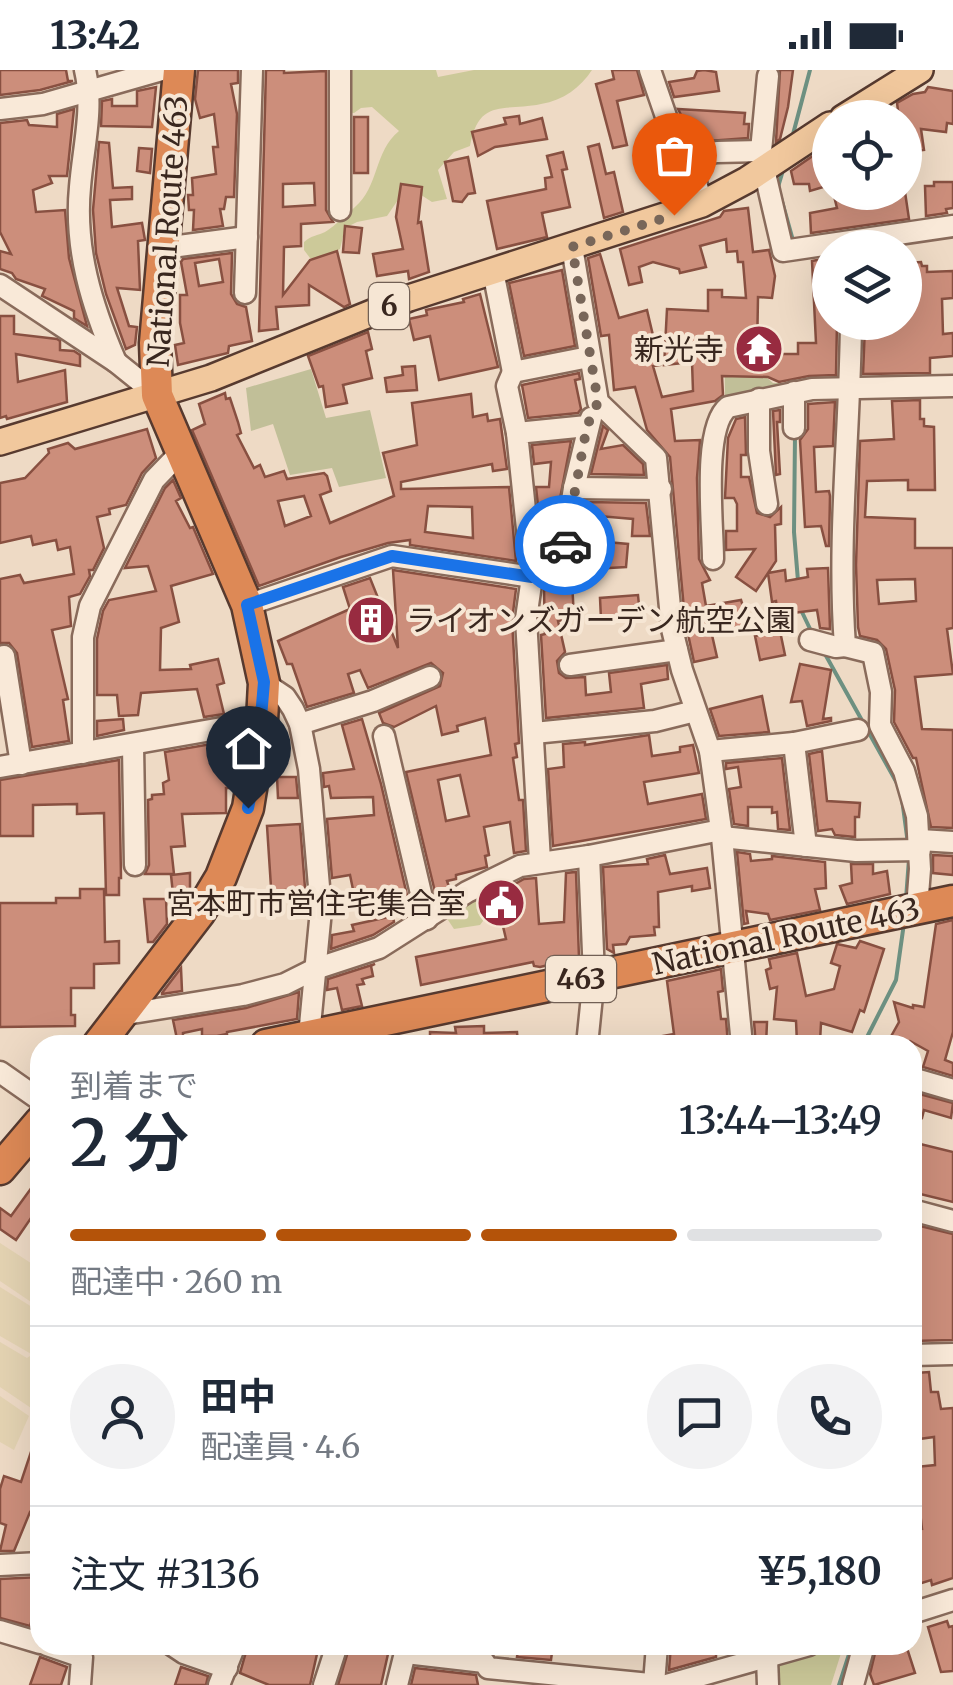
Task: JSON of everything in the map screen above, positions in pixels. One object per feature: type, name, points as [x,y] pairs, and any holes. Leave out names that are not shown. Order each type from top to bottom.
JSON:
[{"type":"highway","name":"National Route 463","points":[[111,1033],[200,912],[221,876],[248,808],[262,722],[264,682],[247,605],[157,395],[155,346],[179,70]]},
{"type":"highway","name":"National Route 463","points":[[324,1035],[953,900]]},
{"type":"highway","points":[[0,1169],[30,1134]]},
{"type":"main road","points":[[871,100],[920,70]]},
{"type":"main road","name":"6","points":[[0,442],[211,378],[409,298],[702,204],[812,136]]},
{"type":"street","points":[[86,70],[90,92],[79,192],[80,250],[88,285],[116,362]]},
{"type":"street","points":[[0,109],[43,104],[162,70]]},
{"type":"street","points":[[245,293],[252,70]]},
{"type":"street","points":[[340,70],[340,210]]},
{"type":"street","points":[[650,70],[671,131],[689,157],[702,204]]},
{"type":"street","points":[[768,76],[766,162],[782,252],[812,248]]},
{"type":"street","points":[[689,157],[717,152],[766,162]]},
{"type":"street","points":[[922,232],[953,226]]},
{"type":"street","points":[[164,248],[247,237]]},
{"type":"street","points":[[572,247],[598,402],[656,458],[666,578],[677,650],[710,751],[722,833],[741,1035]]},
{"type":"street","points":[[492,271],[513,372],[508,386],[518,433],[532,577],[526,618],[540,862]]},
{"type":"street","points":[[0,286],[116,362],[157,395]]},
{"type":"street","points":[[840,646],[842,497],[851,340]]},
{"type":"street","points":[[513,372],[589,356]]},
{"type":"street","points":[[713,559],[713,436],[719,414],[728,407],[801,391],[953,386]]},
{"type":"street","points":[[794,428],[801,391]]},
{"type":"street","points":[[759,399],[759,451],[767,504]]},
{"type":"street","points":[[247,605],[392,556],[532,577],[560,575],[587,426],[598,402]]},
{"type":"street","points":[[518,433],[587,426]]},
{"type":"street","points":[[83,753],[83,638],[90,606],[154,480],[182,451]]},
{"type":"street","points":[[574,488],[661,489]]},
{"type":"street","points":[[810,640],[872,652],[876,660],[880,725],[911,789],[913,846],[908,910]]},
{"type":"street","points":[[570,665],[677,650]]},
{"type":"street","points":[[0,657],[4,656],[10,766],[262,722]]},
{"type":"street","points":[[300,724],[397,680],[430,677]]},
{"type":"street","points":[[264,682],[285,697],[300,724],[310,769],[320,910],[307,1035]]},
{"type":"street","points":[[534,733],[628,724],[695,711]]},
{"type":"street","points":[[710,751],[794,743],[858,730]]},
{"type":"street","points":[[384,736],[428,919]]},
{"type":"street","points":[[794,743],[806,846]]},
{"type":"street","points":[[133,746],[135,865]]},
{"type":"street","points":[[111,1033],[284,984],[315,969],[379,948],[468,892],[520,866],[722,833],[856,851],[953,842]]},
{"type":"street","points":[[588,1035],[594,976],[590,856]]},
{"type":"street","points":[[0,1072],[30,1093]]},
{"type":"street","points":[[922,1081],[953,1090]]},
{"type":"street","points":[[922,1213],[953,1221]]},
{"type":"street","points":[[922,1355],[953,1354]]},
{"type":"street","points":[[0,1565],[30,1564]]},
{"type":"street","points":[[922,1610],[953,1600]]},
{"type":"street","points":[[0,1631],[30,1640]]},
{"type":"street","points":[[76,1655],[82,1657],[80,1685]]},
{"type":"street","points":[[186,1655],[223,1676]]},
{"type":"street","points":[[324,1685],[334,1655]]},
{"type":"street","points":[[396,1685],[404,1655]]},
{"type":"street","points":[[442,1655],[484,1662],[489,1676],[660,1685],[696,1681],[777,1655]]},
{"type":"street","points":[[657,1655],[660,1685]]},
{"type":"street","points":[[852,1685],[861,1655]]},
{"type":"street","points":[[767,1658],[768,1685]]},
{"type":"shaded area","points":[[344,70],[436,70],[438,77],[474,70],[592,70],[577,88],[557,100],[487,113],[474,130],[470,146],[454,152],[438,170],[447,199],[432,202],[418,193],[402,194],[387,216],[345,228],[340,249],[325,258],[310,258],[304,242],[328,230],[363,199],[385,148],[399,131],[372,107],[346,112]]},
{"type":"shaded area","points":[[724,324],[732,324],[731,377],[766,377],[773,383],[791,383],[791,388],[725,398]]},
{"type":"shaded area","points":[[311,369],[326,418],[370,410],[386,478],[339,487],[332,468],[290,475],[273,424],[251,431],[246,388]]},
{"type":"shaded area","points":[[478,897],[483,921],[480,925],[454,929],[446,917],[448,911]]},
{"type":"shaded area","points":[[0,1243],[30,1262],[30,1301],[0,1281]]},
{"type":"shaded area","points":[[0,1287],[30,1306],[30,1353],[0,1336]]},
{"type":"shaded area","points":[[0,1342],[27,1358],[30,1356],[30,1407],[0,1387]]},
{"type":"shaded area","points":[[0,1396],[29,1416],[14,1450],[0,1442]]},
{"type":"shaded area","points":[[798,1655],[840,1655],[831,1685],[775,1685],[774,1668],[782,1665],[781,1660]]},
{"type":"building","points":[[0,70],[66,70],[68,81],[73,81],[0,95]]},
{"type":"building","points":[[198,70],[238,70],[238,83],[231,84],[237,114],[234,197],[226,197],[224,209],[220,209],[223,226],[193,230],[194,210],[189,210],[188,195],[193,195],[192,178],[216,174],[213,147],[218,147],[214,114],[200,118],[195,99]]},
{"type":"building","points":[[266,70],[326,71],[326,210],[333,222],[301,224],[301,246],[284,247],[283,295],[310,260],[337,251],[350,304],[344,307],[309,285],[309,305],[276,307],[278,329],[259,331]],"holes":[[[314,183],[315,205],[283,207],[283,184]]]},
{"type":"building","points":[[612,70],[637,70],[644,95],[617,101],[627,145],[613,148],[596,84],[614,79]]},
{"type":"building","points":[[780,70],[793,70],[788,107],[776,142]]},
{"type":"building","points":[[697,71],[716,72],[719,91],[674,97],[669,82],[694,78]]},
{"type":"building","points":[[156,87],[152,127],[101,126],[102,101],[112,99],[112,106],[137,106],[137,91]]},
{"type":"building","points":[[928,87],[953,91],[953,124],[947,123],[946,132],[922,129],[922,100],[902,100],[925,92]]},
{"type":"building","points":[[74,109],[67,176],[49,176],[52,183],[33,190],[36,212],[65,210],[69,258],[87,326],[74,318],[74,311],[42,296],[45,289],[0,269],[0,251],[11,254],[0,232],[0,123],[27,120],[29,125],[57,127],[57,114]]},
{"type":"building","points":[[678,109],[745,113],[748,138],[695,142]]},
{"type":"building","points":[[519,116],[520,124],[542,118],[547,139],[495,147],[478,156],[472,132],[506,124],[504,118]]},
{"type":"building","points":[[354,117],[368,117],[368,173],[354,173]]},
{"type":"building","points":[[659,137],[676,163],[685,193],[658,195],[645,141]]},
{"type":"building","points":[[99,142],[109,143],[113,188],[132,187],[132,199],[110,200],[112,227],[142,223],[145,240],[138,241],[140,290],[117,288],[129,326],[137,327],[135,345],[126,349],[96,253],[93,210]]},
{"type":"building","points":[[599,144],[606,174],[614,172],[623,212],[604,218],[588,147]]},
{"type":"building","points":[[139,148],[152,149],[150,173],[137,171]]},
{"type":"building","points":[[563,152],[567,169],[562,170],[570,207],[542,213],[547,237],[497,249],[487,201],[546,189],[545,178],[552,177],[547,156]]},
{"type":"building","points":[[812,156],[812,190],[809,184],[794,184],[791,171]]},
{"type":"building","points":[[468,157],[475,193],[468,194],[462,202],[453,201],[445,162]]},
{"type":"building","points":[[934,182],[953,182],[953,208],[946,209],[947,213],[926,216],[925,186],[934,186]]},
{"type":"building","points":[[401,184],[422,187],[418,223],[421,222],[429,272],[409,279],[408,271],[377,276],[373,254],[403,249],[396,217]]},
{"type":"building","points":[[748,208],[753,252],[769,250],[775,276],[772,298],[758,297],[757,354],[798,354],[798,343],[837,340],[836,375],[779,382],[768,377],[722,376],[723,395],[715,401],[671,409],[675,441],[700,440],[699,559],[710,580],[702,583],[706,606],[741,600],[750,629],[712,635],[717,657],[694,662],[685,620],[670,457],[647,430],[635,387],[614,390],[609,335],[601,336],[588,258],[600,254],[619,318],[647,310],[660,365],[653,366],[662,397],[693,391],[692,362],[664,365],[667,309],[708,311],[708,290],[722,290],[722,297],[746,298],[743,262],[738,262],[737,251],[727,252],[726,239],[700,246],[706,267],[680,273],[679,269],[653,262],[639,267],[642,282],[629,285],[620,249],[720,217],[724,211]]},
{"type":"building","points":[[908,210],[909,219],[811,233],[810,213]]},
{"type":"building","points":[[345,226],[362,228],[359,253],[343,252]]},
{"type":"building","points":[[232,253],[231,294],[237,304],[246,307],[252,341],[229,346],[228,353],[178,365],[175,345],[184,343],[180,295],[187,295],[183,259]],"holes":[[[219,259],[223,282],[199,286],[195,263]]]},
{"type":"building","points":[[922,266],[927,266],[927,272],[953,271],[953,298],[942,299],[943,334],[953,333],[953,356],[930,358],[930,373],[863,374],[864,340],[922,340]]},
{"type":"building","points":[[562,270],[575,346],[524,356],[509,283]]},
{"type":"building","points":[[480,294],[498,367],[439,380],[430,336],[414,340],[409,319]]},
{"type":"building","points":[[0,316],[14,316],[14,334],[57,339],[60,350],[80,355],[80,366],[16,354],[18,382],[65,370],[67,402],[0,418]]},
{"type":"building","points":[[368,332],[372,349],[366,351],[372,378],[343,385],[347,403],[326,407],[323,386],[319,387],[308,356]]},
{"type":"building","points":[[415,366],[417,390],[387,392],[385,378],[403,375],[402,367]]},
{"type":"building","points":[[579,373],[580,379],[575,380],[581,409],[578,413],[528,418],[522,385]]},
{"type":"building","points":[[225,393],[226,399],[230,398],[241,433],[237,435],[254,468],[260,465],[265,477],[284,471],[287,479],[324,473],[331,491],[320,495],[330,523],[394,496],[383,453],[417,445],[412,403],[471,394],[473,417],[487,414],[488,421],[500,419],[507,469],[493,471],[492,464],[401,482],[401,489],[509,487],[516,561],[410,545],[410,540],[341,557],[259,586],[192,430],[205,424],[199,404]],"holes":[[[304,496],[311,516],[285,526],[278,501]],[[428,506],[472,507],[473,538],[425,532]]]},
{"type":"building","points":[[920,400],[920,419],[924,419],[924,426],[934,427],[935,490],[908,490],[908,480],[867,481],[865,517],[915,519],[915,548],[953,548],[953,628],[947,629],[953,674],[915,677],[922,729],[953,730],[953,828],[931,827],[916,758],[894,722],[895,690],[886,649],[877,640],[860,636],[858,627],[860,441],[894,439],[892,401]],"holes":[[[915,579],[916,601],[879,604],[877,580]]]},
{"type":"building","points":[[835,402],[833,446],[814,447],[816,492],[829,491],[830,496],[826,546],[821,526],[805,527],[800,440],[808,429],[808,404]]},
{"type":"building","points":[[780,410],[780,474],[776,475],[773,411]]},
{"type":"building","points":[[745,417],[746,455],[741,455],[741,477],[749,477],[757,513],[770,517],[781,507],[781,524],[775,525],[776,561],[756,591],[736,577],[755,549],[726,550],[726,531],[737,531],[737,504],[734,498],[725,498],[728,438],[736,419]]},
{"type":"building","points":[[603,426],[608,430],[601,449],[623,445],[643,464],[644,475],[591,474]]},
{"type":"building","points":[[147,429],[156,458],[142,473],[126,505],[97,517],[104,548],[93,570],[89,570],[90,576],[80,594],[69,597],[71,626],[52,630],[68,699],[63,700],[69,741],[32,747],[17,653],[9,643],[0,643],[0,579],[20,575],[24,583],[74,574],[70,547],[58,550],[56,540],[33,545],[31,536],[0,543],[0,483],[25,478],[49,453],[48,449],[68,443],[75,449]]},
{"type":"building","points":[[571,441],[548,562],[544,562],[536,487],[549,487],[551,462],[534,464],[532,445]]},
{"type":"building","points":[[173,480],[181,498],[176,501],[190,528],[193,527],[213,574],[171,586],[179,622],[161,628],[160,670],[191,669],[190,665],[218,659],[224,683],[217,685],[224,714],[204,717],[197,689],[141,693],[138,715],[119,716],[117,695],[97,695],[97,639],[103,611],[109,600],[156,591],[148,566],[125,568],[165,488]]},
{"type":"building","points":[[586,502],[646,503],[650,536],[632,536],[633,519],[599,516],[595,541],[628,544],[626,567],[575,570]]},
{"type":"building","points":[[828,568],[830,629],[820,628],[817,610],[785,614],[777,608],[776,601],[772,602],[768,573],[785,570],[786,581],[808,577],[807,569]]},
{"type":"building","points":[[393,570],[516,589],[512,620],[519,743],[515,744],[517,757],[513,758],[519,800],[523,800],[526,851],[514,853],[510,822],[484,827],[487,867],[456,875],[456,879],[447,881],[449,887],[436,896],[406,772],[491,755],[485,718],[442,735],[436,706],[394,727],[383,723],[379,713],[440,686],[443,673],[431,663],[368,688],[360,670],[348,674],[354,693],[307,707],[292,664],[287,664],[278,641],[350,609],[343,587],[370,578],[398,648]],"holes":[[[460,775],[469,816],[446,821],[438,780]]]},
{"type":"building","points":[[572,582],[574,617],[558,621],[565,652],[557,661],[559,673],[566,678],[585,677],[586,695],[611,692],[609,673],[667,665],[668,679],[641,684],[644,708],[546,718],[541,635],[545,634],[544,590],[562,589]]},
{"type":"building","points":[[638,595],[640,616],[601,619],[600,598]]},
{"type":"building","points":[[780,631],[785,655],[760,660],[755,636]]},
{"type":"building","points":[[800,664],[831,670],[823,719],[831,721],[807,726],[802,701],[791,702]]},
{"type":"building","points":[[762,696],[769,732],[719,736],[710,709]]},
{"type":"building","points":[[123,719],[124,730],[97,736],[97,721]]},
{"type":"building","points":[[362,719],[410,908],[400,912],[392,891],[355,899],[350,875],[332,878],[327,819],[374,815],[373,797],[331,798],[329,786],[324,787],[323,773],[354,769],[342,725]]},
{"type":"building","points":[[649,735],[652,756],[680,752],[680,747],[693,745],[699,773],[644,782],[648,804],[702,794],[706,819],[553,846],[548,769],[564,767],[563,744],[585,745]]},
{"type":"building","points":[[240,739],[232,788],[226,788],[226,813],[182,814],[185,846],[171,847],[174,874],[145,874],[149,865],[148,800],[152,795],[164,794],[163,783],[169,780],[165,752]]},
{"type":"building","points":[[822,751],[827,801],[860,803],[855,837],[835,835],[832,829],[818,831],[809,754]]},
{"type":"building","points":[[782,758],[790,830],[778,829],[777,812],[772,813],[772,807],[748,807],[748,826],[734,824],[729,789],[741,787],[738,767],[726,769],[726,763]]},
{"type":"building","points":[[119,760],[119,895],[106,895],[104,813],[77,814],[77,804],[33,805],[33,836],[0,836],[0,780]]},
{"type":"building","points":[[277,777],[296,777],[298,798],[278,798]]},
{"type":"building","points":[[300,824],[305,888],[276,891],[271,887],[267,826]]},
{"type":"building","points":[[737,852],[750,854],[751,861],[772,856],[825,862],[826,888],[815,889],[820,910],[770,920],[768,914],[746,911],[748,923],[744,924]]},
{"type":"building","points":[[665,855],[670,874],[707,868],[710,888],[692,891],[692,886],[658,892],[659,927],[654,927],[655,935],[630,937],[626,944],[613,945],[614,953],[607,949],[603,867],[648,864],[647,859]]},
{"type":"building","points":[[933,855],[953,856],[953,875],[933,873]]},
{"type":"building","points":[[851,864],[873,864],[873,874],[887,871],[890,894],[847,904],[840,886],[852,883]]},
{"type":"building","points":[[576,872],[579,958],[552,960],[553,964],[540,967],[533,962],[421,985],[416,957],[506,939],[490,896],[515,888],[524,879],[536,878],[539,924],[564,922],[566,873]]},
{"type":"building","points":[[190,873],[190,892],[173,894],[171,875]]},
{"type":"building","points":[[80,889],[104,889],[105,942],[119,941],[119,963],[94,964],[94,988],[71,988],[75,1026],[0,1027],[0,903],[56,903],[56,898],[80,898]]},
{"type":"building","points":[[144,899],[166,899],[167,924],[153,942],[148,942]]},
{"type":"building","points":[[393,916],[394,922],[373,935],[331,949],[332,935],[354,931],[352,925]]},
{"type":"building","points":[[953,920],[953,1032],[945,1060],[953,1063],[953,1076],[923,1067],[928,1051],[922,1048],[922,1035],[892,1035],[899,1022],[894,1002],[924,1007],[936,924]]},
{"type":"building","points":[[860,941],[884,949],[864,1012],[860,1010],[852,1032],[821,1023],[820,1035],[797,1035],[796,1021],[774,1019],[777,987],[770,989],[766,970],[771,968],[769,959],[797,953],[806,996],[834,989],[840,966],[831,963],[837,944],[856,948]]},
{"type":"building","points":[[375,964],[371,966],[373,976],[357,985],[362,1006],[342,1010],[337,988],[327,990],[328,979]]},
{"type":"building","points":[[181,968],[182,991],[162,994],[162,993]]},
{"type":"building","points":[[721,969],[723,991],[718,992],[727,1035],[668,1035],[674,1034],[667,981]]},
{"type":"building","points":[[299,992],[297,1019],[222,1035],[202,1035],[202,1029],[176,1035],[173,1020],[246,1008]]},
{"type":"building","points":[[754,1022],[767,1022],[766,1035],[755,1035]]},
{"type":"building","points":[[484,1026],[484,1033],[517,1035],[430,1035],[456,1033],[455,1027]]},
{"type":"building","points":[[922,1095],[953,1103],[951,1118],[924,1110],[922,1118]]},
{"type":"building","points":[[922,1144],[953,1152],[953,1202],[922,1194]]},
{"type":"building","points":[[30,1190],[30,1219],[16,1240],[0,1229],[0,1208],[11,1216]]},
{"type":"building","points":[[922,1226],[953,1234],[953,1340],[922,1341]]},
{"type":"building","points":[[929,1372],[931,1392],[938,1392],[941,1409],[953,1408],[953,1578],[932,1585],[931,1580],[922,1583],[922,1466],[935,1465],[934,1437],[922,1439],[922,1373]]},
{"type":"building","points":[[30,1455],[30,1512],[14,1551],[0,1551],[6,1525],[0,1523],[0,1489],[4,1476],[21,1482]]},
{"type":"building","points":[[30,1578],[30,1626],[0,1618],[0,1579]]},
{"type":"building","points":[[947,1621],[949,1627],[953,1626],[953,1671],[941,1672],[928,1627]]},
{"type":"building","points":[[245,1655],[317,1655],[310,1685],[269,1685],[240,1673]]},
{"type":"building","points":[[347,1655],[388,1655],[381,1685],[338,1685]]},
{"type":"building","points":[[517,1655],[552,1655],[551,1660]]},
{"type":"building","points":[[670,1655],[716,1655],[716,1657],[669,1670]]},
{"type":"building","points":[[875,1655],[909,1655],[915,1673],[874,1685],[870,1674]]},
{"type":"building","points":[[40,1657],[67,1667],[61,1685],[30,1685]]},
{"type":"building","points":[[181,1667],[208,1676],[206,1685],[175,1685]]},
{"type":"building","points":[[415,1668],[476,1675],[478,1685],[411,1685]]},
{"type":"waterway","points":[[792,138],[810,70]]},
{"type":"waterway","points":[[784,167],[778,187],[794,244]]},
{"type":"waterway","points":[[795,435],[798,581]]},
{"type":"waterway","points":[[801,610],[812,633]]},
{"type":"waterway","points":[[825,654],[898,785]]},
{"type":"waterway","points":[[902,799],[908,844]]},
{"type":"waterway","points":[[906,899],[909,859]]},
{"type":"waterway","points":[[868,1035],[896,980],[904,923]]},
{"type":"waterway","points":[[839,1685],[849,1655]]},
{"type":"way so far","points":[[565,545],[587,426],[598,402],[572,247],[674,215]]},
{"type":"place","name":"新光寺","points":[[759,349]]},
{"type":"place","name":"ライオンズガーデン航空公園","points":[[371,620]]},
{"type":"place","name":"宮本町市営住宅集合室","points":[[501,903]]},
{"type":"route","points":[[248,808],[257,764],[264,682],[247,605],[392,556],[532,577],[560,575],[565,545]]}]
